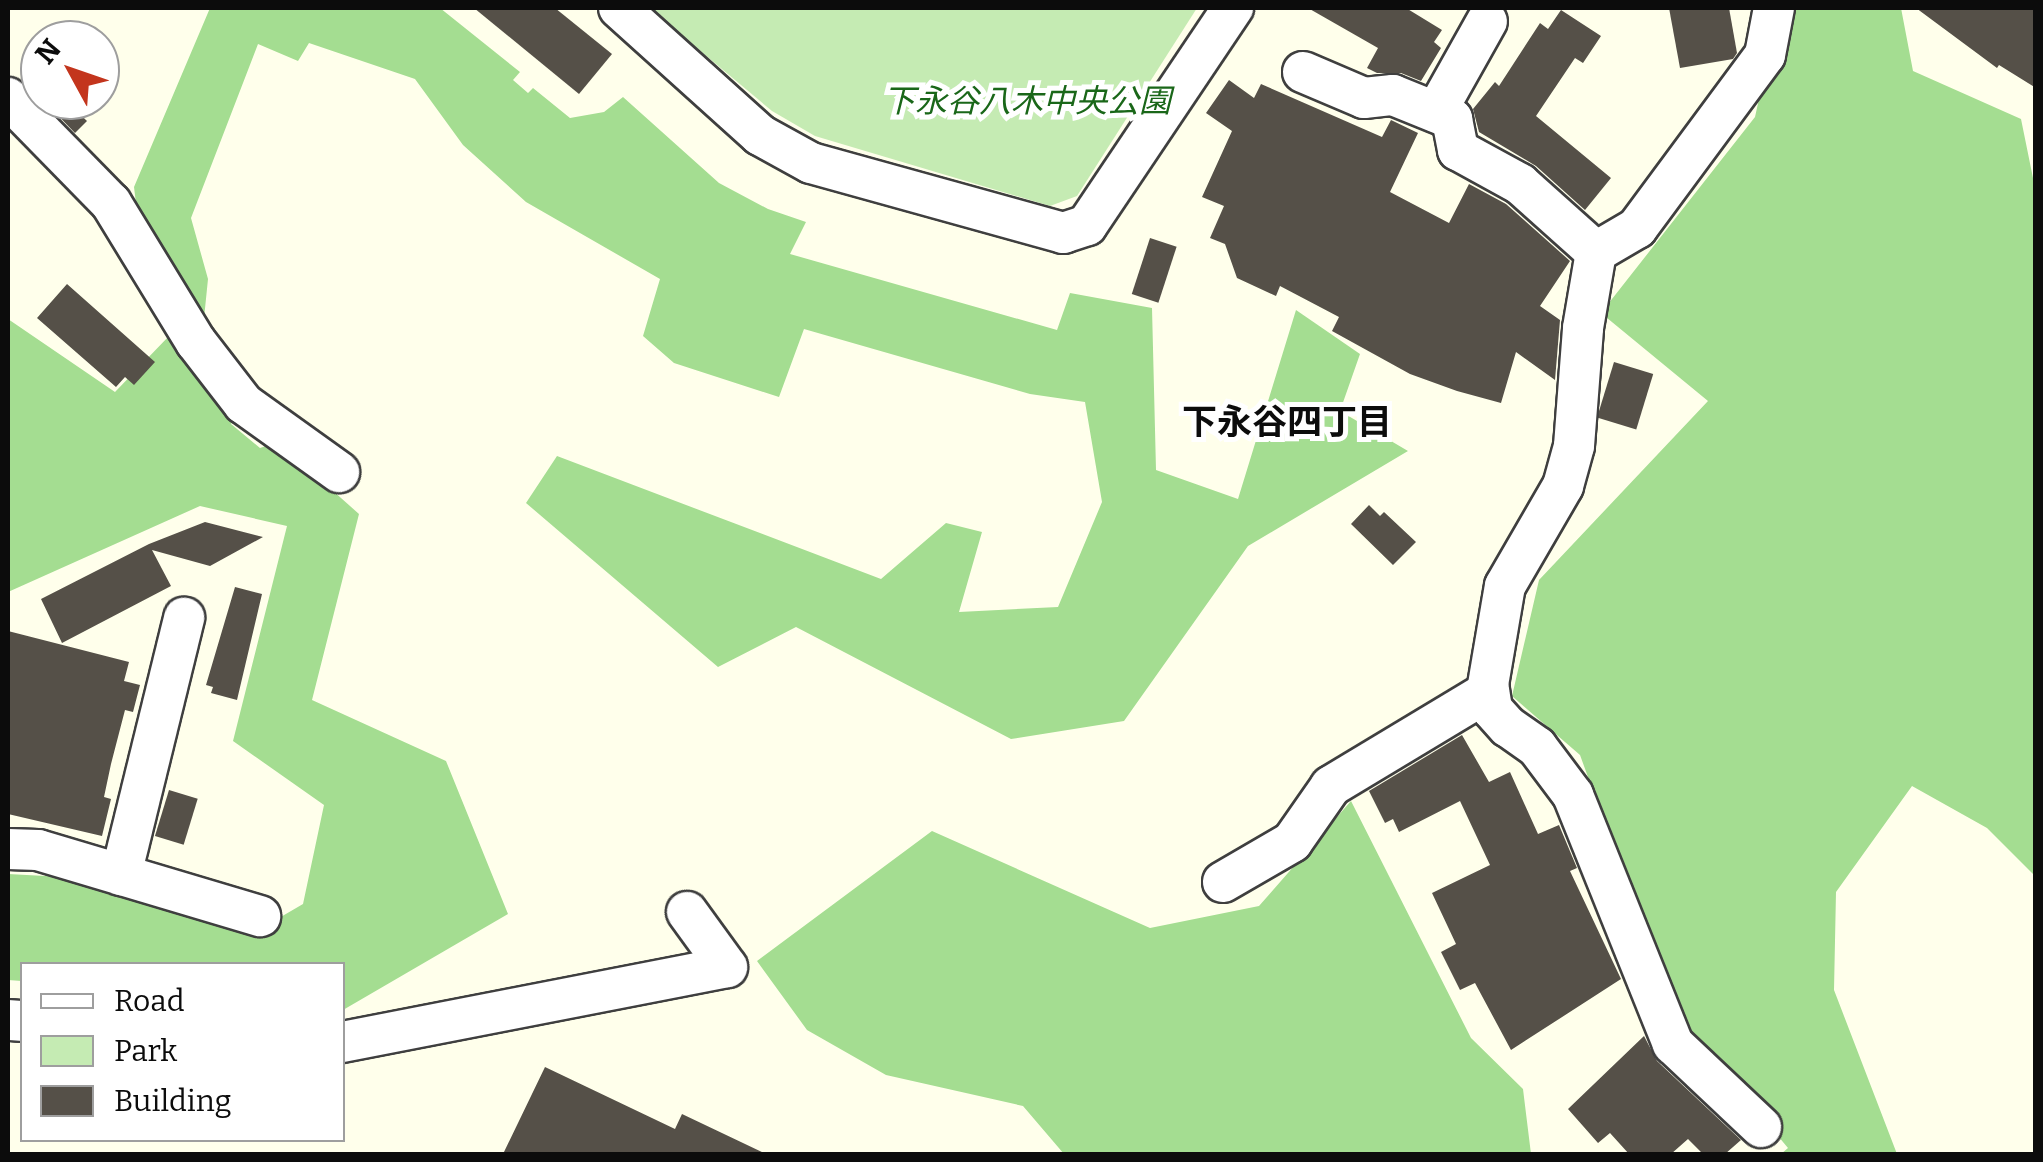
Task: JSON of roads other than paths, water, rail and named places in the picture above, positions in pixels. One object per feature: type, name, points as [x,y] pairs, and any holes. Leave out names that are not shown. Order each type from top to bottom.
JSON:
[{"type":"street","points":[[618,8],[760,135],[810,163],[1063,233],[1088,225],[1233,8]]},
{"type":"street","points":[[1596,252],[1638,228],[1764,55],[1774,8]]},
{"type":"street","points":[[1436,112],[1487,22]]},
{"type":"street","points":[[1303,72],[1364,98],[1393,95],[1452,119],[1458,150],[1520,184],[1596,252]]},
{"type":"street","points":[[8,98],[111,203],[196,342],[244,404],[339,472]]},
{"type":"street","points":[[1596,252],[1583,328],[1574,446],[1563,486],[1505,586],[1490,692],[1492,709],[1508,727],[1537,746],[1574,796],[1674,1044],[1761,1127]]},
{"type":"street","points":[[121,874],[184,618]]},
{"type":"street","points":[[1223,882],[1292,842],[1330,786],[1490,692]]},
{"type":"street","points":[[8,849],[38,850],[260,916]]},
{"type":"street","points":[[345,1041],[727,966],[687,912]]},
{"type":"district","name":"下永谷四丁目","points":[[1287,422]]},
{"type":"park label","name":"下永谷八木中央公園","points":[[1027,101]]}]
